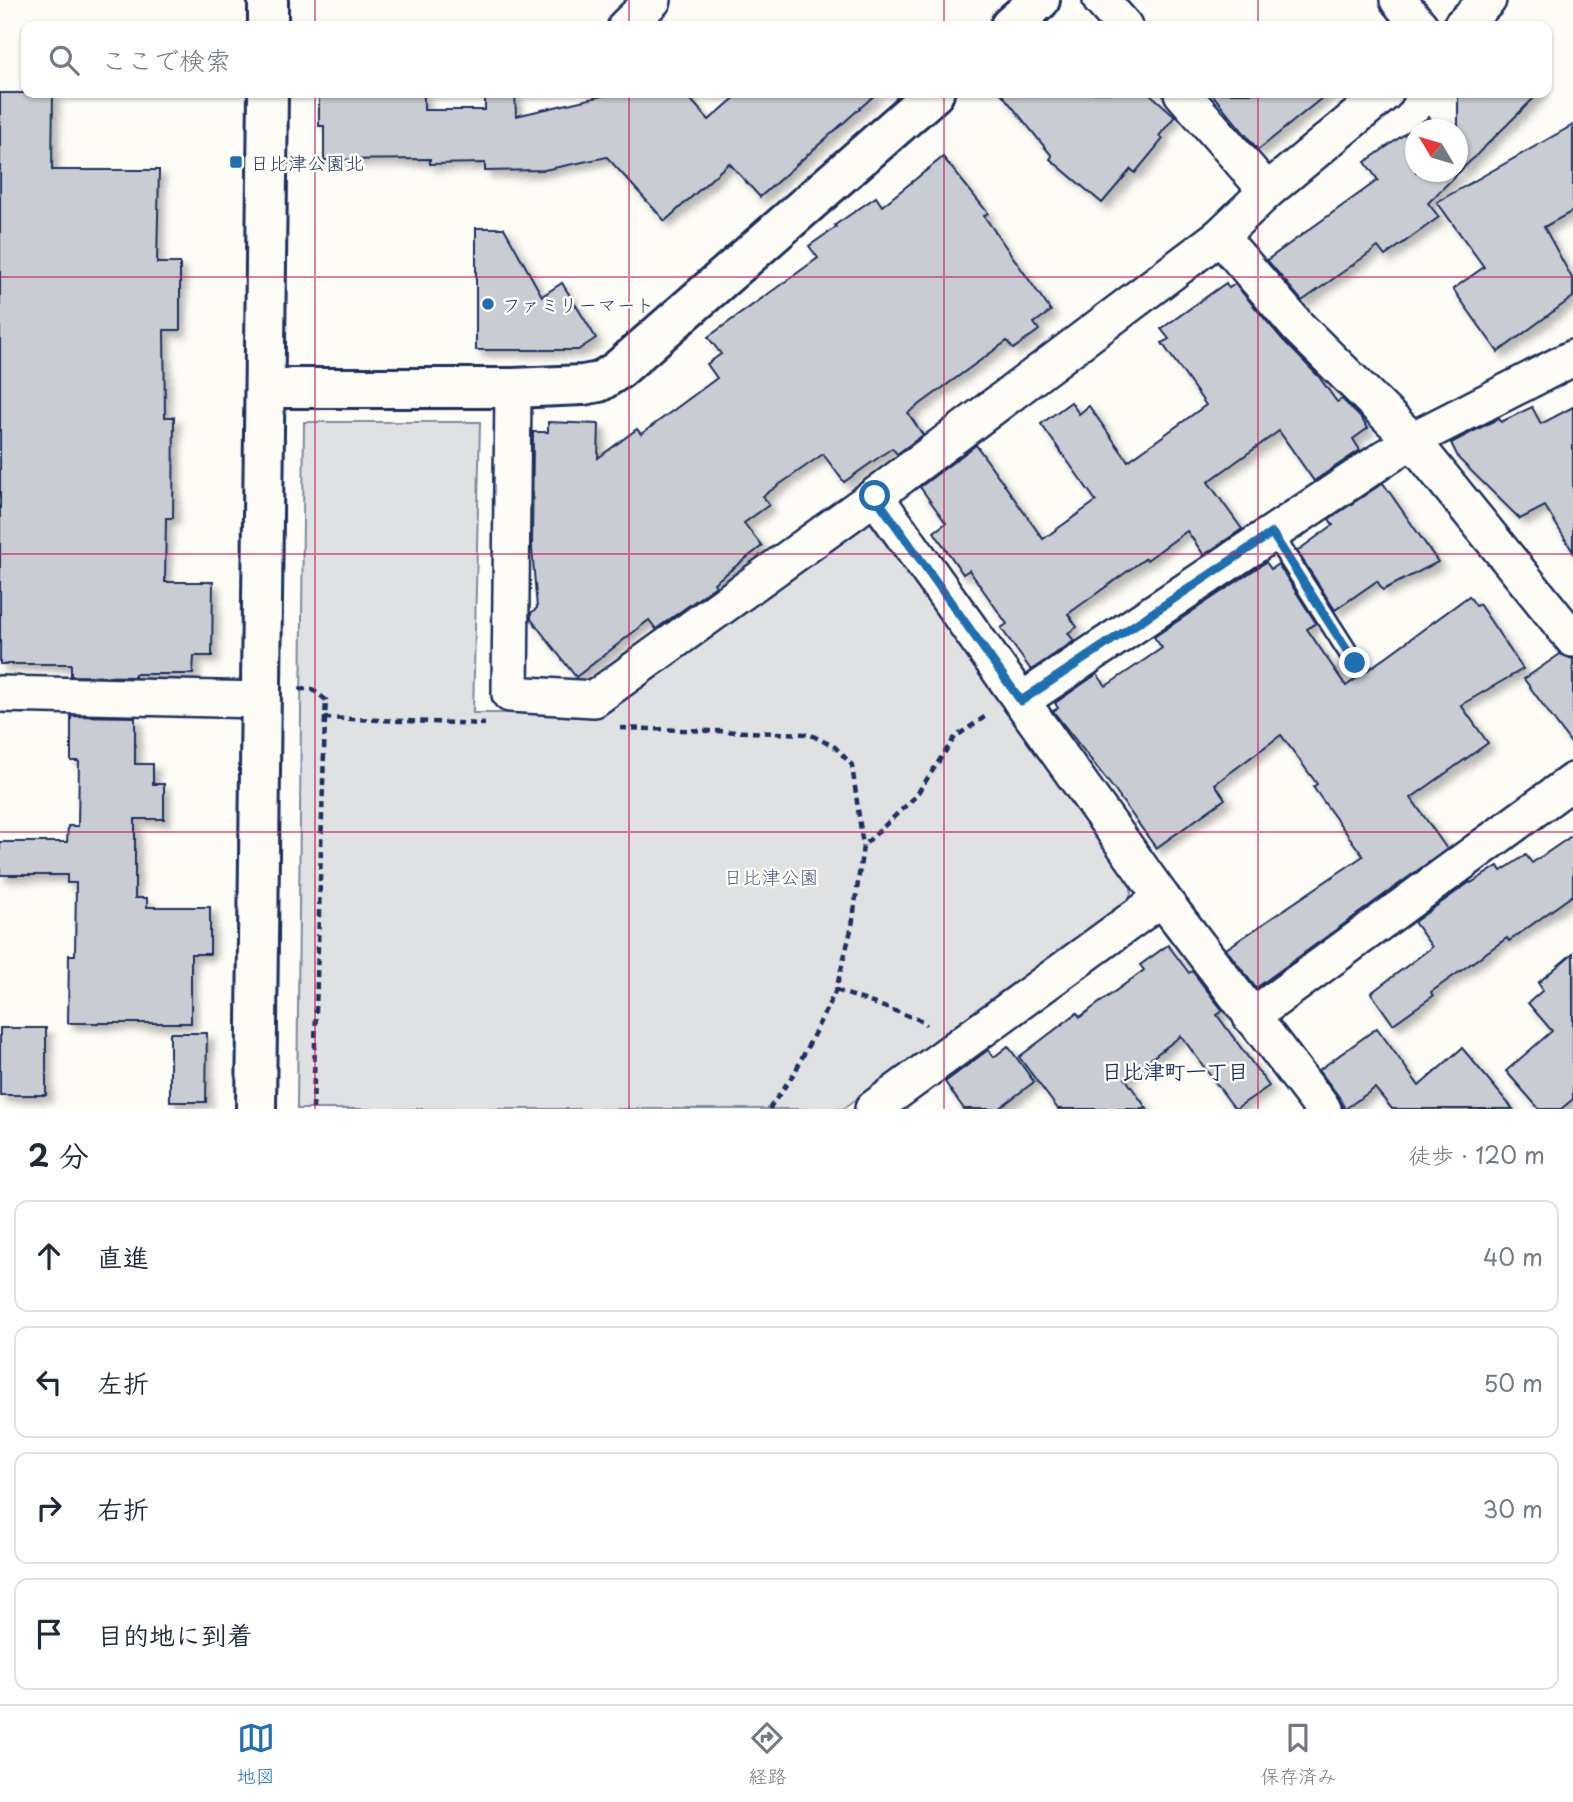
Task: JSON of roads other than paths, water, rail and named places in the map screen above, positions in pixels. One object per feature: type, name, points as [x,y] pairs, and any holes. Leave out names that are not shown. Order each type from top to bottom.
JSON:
[{"type":"street","points":[[268,0],[268,21]]},
{"type":"street","points":[[631,21],[653,0]]},
{"type":"street","points":[[1016,21],[1040,0]]},
{"type":"street","points":[[1101,0],[1120,21]]},
{"type":"street","points":[[1398,0],[1416,21]]},
{"type":"street","points":[[1466,21],[1488,0]]},
{"type":"street","points":[[256,1109],[268,98]]},
{"type":"street","points":[[266,388],[513,388],[599,382],[618,370],[928,98]]},
{"type":"street","points":[[1186,98],[1267,191]]},
{"type":"street","points":[[513,388],[510,694],[594,699],[875,496],[1220,236],[1267,191],[1379,98]]},
{"type":"street","points":[[1220,236],[1298,327],[1412,440],[1573,639]]},
{"type":"street","points":[[1019,698],[1412,440],[1573,358]]},
{"type":"street","points":[[875,496],[1162,898],[1251,1017],[1312,1106]]},
{"type":"street","points":[[0,694],[262,700]]},
{"type":"street","points":[[1251,1017],[1573,781]]},
{"type":"street","points":[[873,1109],[1162,898]]},
{"type":"lane","points":[[1272,533],[1355,663]]},
{"type":"place","name":"日比津公園北","points":[[236,162]]},
{"type":"place","name":"ファミリーマート","points":[[488,304]]},
{"type":"district","name":"日比津町一丁目","points":[[1175,1070]]},
{"type":"park label","name":"日比津公園","points":[[771,876]]}]
